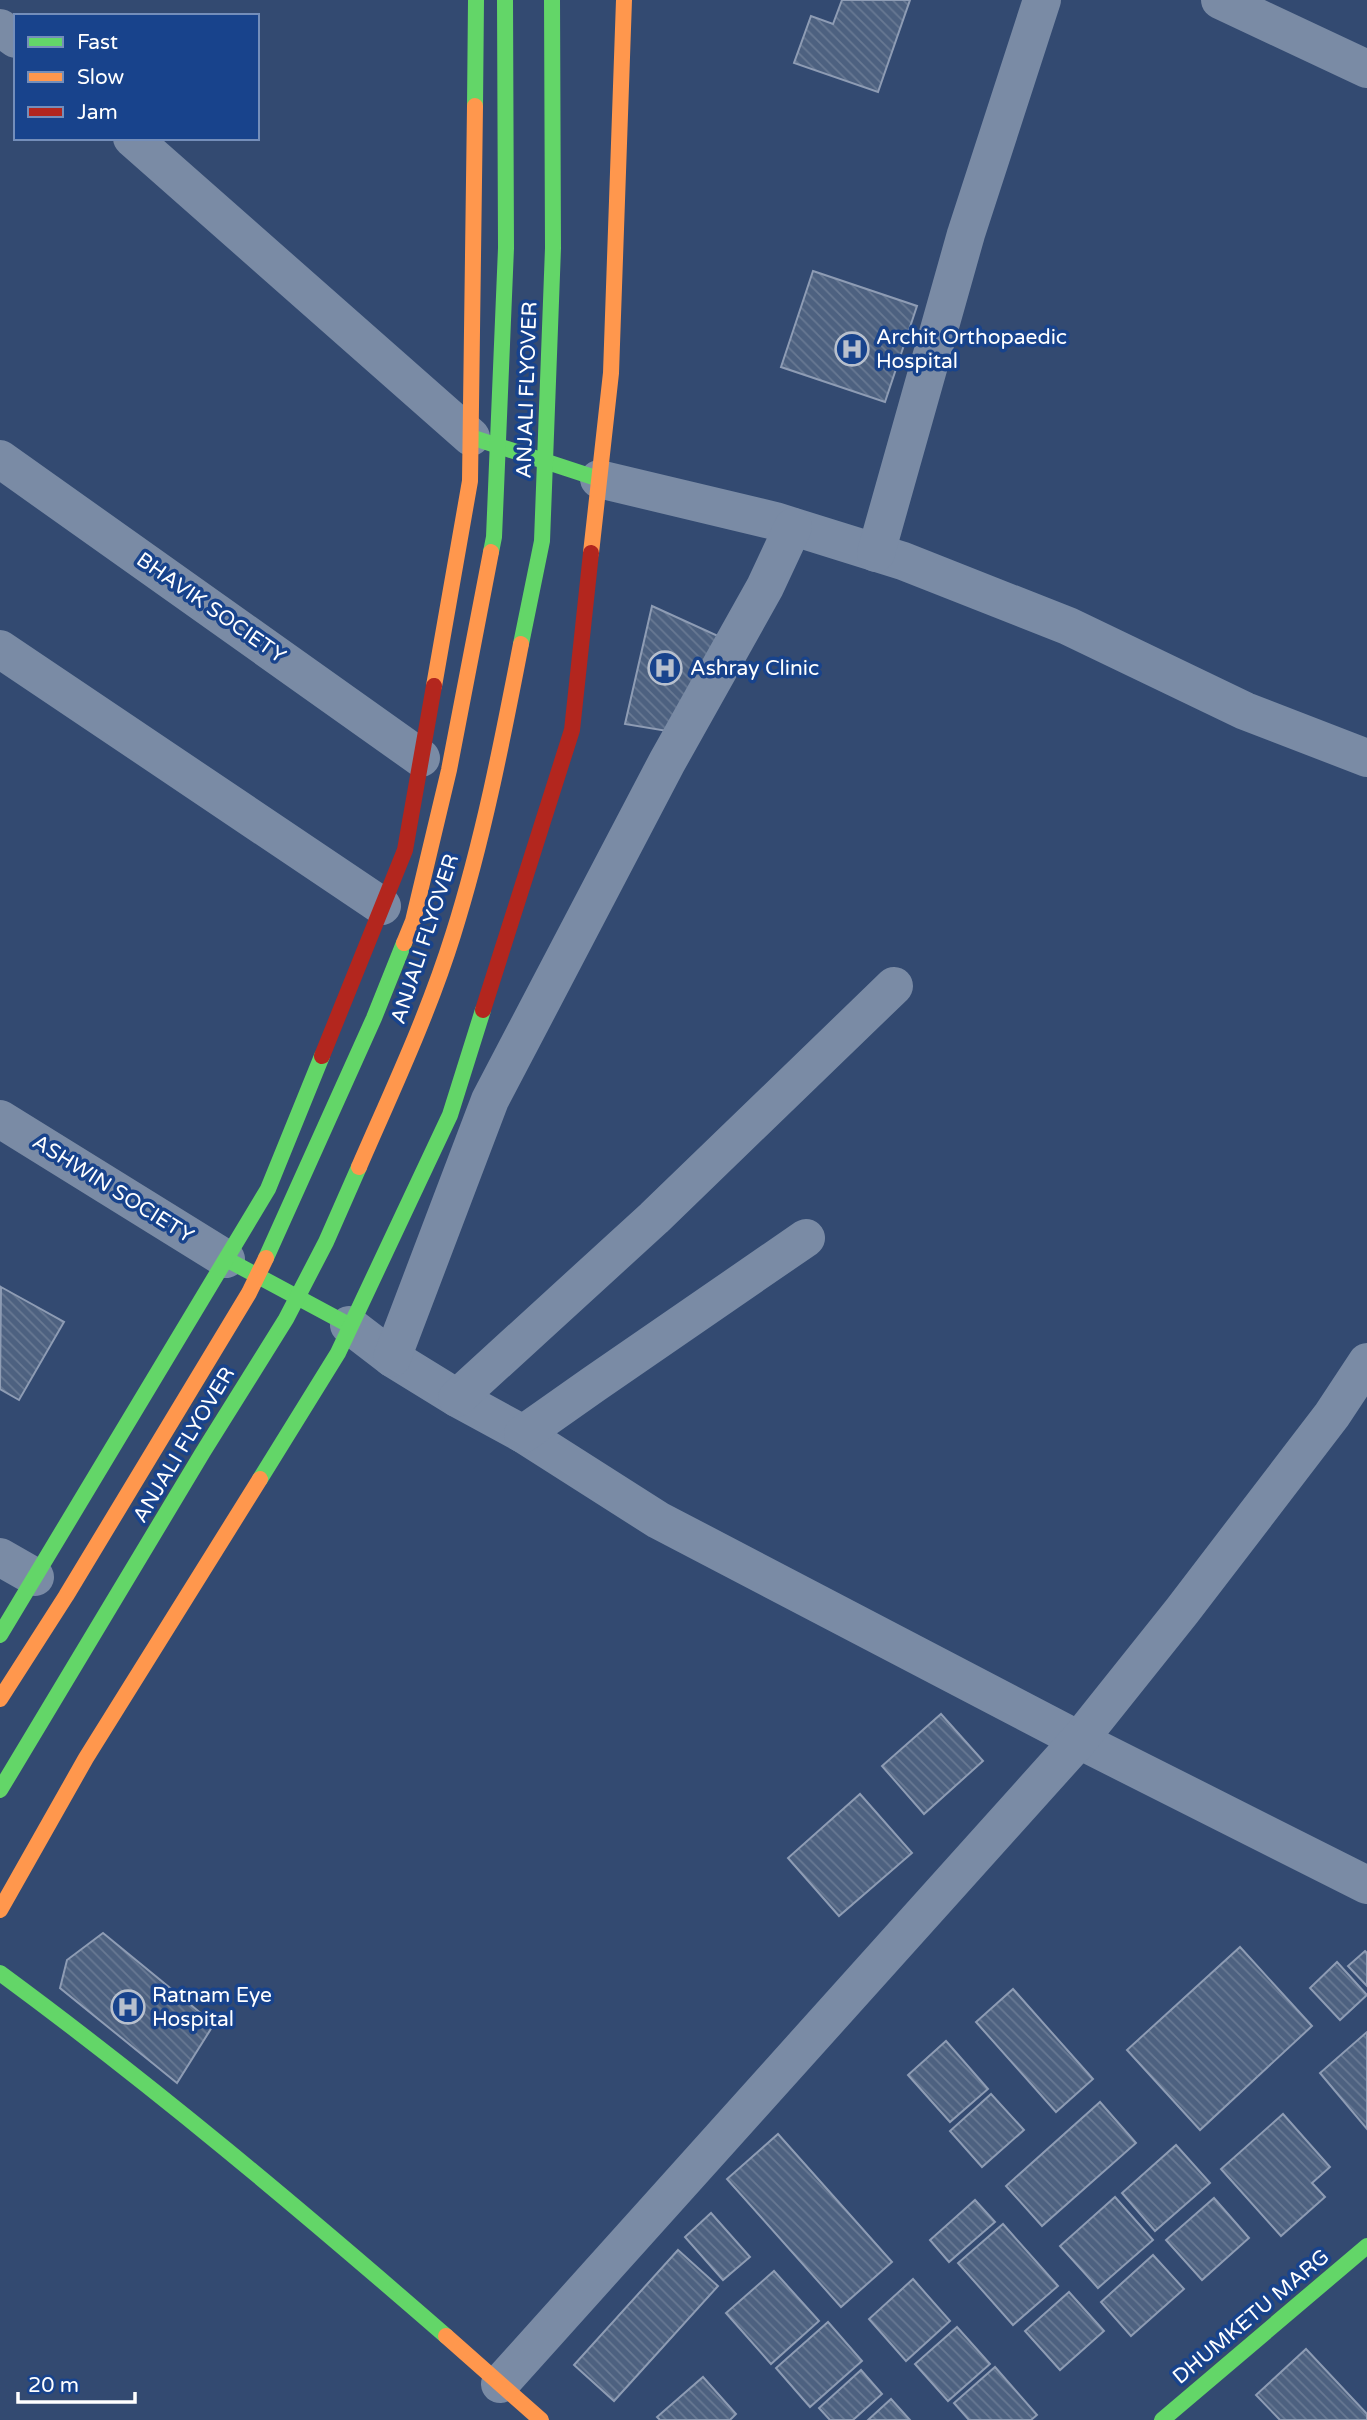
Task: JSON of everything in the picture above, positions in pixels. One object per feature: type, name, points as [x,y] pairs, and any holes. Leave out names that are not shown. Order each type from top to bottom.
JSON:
[{"type":"street","points":[[0,1635],[268,1189],[405,850],[470,481],[476,0]]},
{"type":"street","name":"ANJALI FLYOVER","points":[[0,1699],[66,1596],[250,1293],[374,1018],[413,921],[450,770],[494,537],[506,248],[505,0]]},
{"type":"street","name":"ANJALI FLYOVER","points":[[0,1790],[292,1308],[326,1242],[416,1037],[453,935],[495,778],[542,541],[554,248],[552,0]]},
{"type":"street","points":[[0,1910],[86,1758],[338,1353],[450,1115],[572,730],[611,373],[624,0]]},
{"type":"street","points":[[876,553],[965,234],[1042,0]]},
{"type":"street","points":[[1220,0],[1367,69]]},
{"type":"street","points":[[134,140],[471,437],[599,479],[793,527],[903,561],[1068,626],[1245,711],[1367,758]]},
{"type":"street","name":"BHAVIK SOCIETY","points":[[0,459],[421,758]]},
{"type":"street","points":[[392,1358],[490,1100],[667,762],[765,587],[793,527]]},
{"type":"street","points":[[0,649],[382,906]]},
{"type":"street","points":[[457,1398],[654,1218],[894,986]]},
{"type":"street","name":"ASHWIN SOCIETY","points":[[0,1119],[226,1259]]},
{"type":"street","points":[[523,1434],[806,1238]]},
{"type":"street","points":[[226,1259],[349,1325],[392,1358],[523,1434],[657,1520],[1079,1740],[1367,1885]]},
{"type":"street","points":[[499,2384],[1079,1740],[1324,1426],[1367,1362]]},
{"type":"street","points":[[0,1557],[35,1577]]},
{"type":"street","points":[[0,1973],[66,2020],[322,2228],[541,2420]]},
{"type":"street","name":"DHUMKETU MARG","points":[[1162,2420],[1367,2246]]},
{"type":"building","points":[[842,0],[910,0],[878,92],[794,63],[811,16],[833,24]]},
{"type":"building","points":[[813,271],[917,306],[885,402],[781,367]]},
{"type":"building","points":[[652,606],[718,636],[673,732],[625,724]]},
{"type":"building","points":[[1,1287],[64,1322],[19,1400],[0,1389]]},
{"type":"building","points":[[941,1714],[983,1761],[924,1814],[882,1766]]},
{"type":"building","points":[[860,1794],[912,1853],[839,1916],[788,1858]]},
{"type":"building","points":[[103,1933],[214,2024],[177,2083],[60,1988],[67,1960]]},
{"type":"building","points":[[1240,1947],[1312,2026],[1200,2130],[1127,2050]]},
{"type":"building","points":[[1365,1951],[1367,1953],[1367,1986],[1348,1966]]},
{"type":"building","points":[[1337,1962],[1367,1995],[1340,2020],[1310,1988]]},
{"type":"building","points":[[1013,1989],[1093,2079],[1056,2112],[976,2022]]},
{"type":"building","points":[[1367,2032],[1367,2129],[1320,2073]]},
{"type":"building","points":[[946,2041],[988,2089],[950,2122],[908,2075]]},
{"type":"building","points":[[991,2094],[1024,2130],[982,2167],[950,2131]]},
{"type":"building","points":[[1100,2102],[1136,2143],[1042,2226],[1006,2186]]},
{"type":"building","points":[[1283,2114],[1330,2167],[1312,2183],[1325,2197],[1281,2236],[1221,2169]]},
{"type":"building","points":[[778,2134],[892,2262],[841,2307],[727,2179]]},
{"type":"building","points":[[1176,2145],[1210,2183],[1155,2231],[1122,2193]]},
{"type":"building","points":[[1115,2197],[1153,2240],[1098,2288],[1060,2246]]},
{"type":"building","points":[[1214,2198],[1249,2238],[1202,2280],[1166,2240]]},
{"type":"building","points":[[975,2200],[995,2222],[949,2262],[930,2240]]},
{"type":"building","points":[[711,2213],[750,2257],[723,2280],[685,2237]]},
{"type":"building","points":[[1003,2224],[1058,2286],[1013,2325],[958,2263]]},
{"type":"building","points":[[678,2250],[718,2286],[614,2401],[574,2365]]},
{"type":"building","points":[[1153,2255],[1184,2289],[1131,2336],[1101,2302]]},
{"type":"building","points":[[774,2271],[819,2321],[771,2364],[726,2313]]},
{"type":"building","points":[[913,2279],[950,2321],[906,2361],[869,2319]]},
{"type":"building","points":[[1069,2292],[1104,2331],[1060,2370],[1025,2331]]},
{"type":"building","points":[[828,2322],[862,2361],[810,2407],[776,2368]]},
{"type":"building","points":[[957,2327],[990,2364],[948,2401],[915,2364]]},
{"type":"building","points":[[1306,2349],[1367,2414],[1367,2420],[1280,2420],[1256,2395]]},
{"type":"building","points":[[995,2367],[1037,2415],[1031,2420],[969,2420],[954,2403]]},
{"type":"building","points":[[861,2370],[882,2394],[853,2420],[830,2420],[819,2408]]},
{"type":"building","points":[[703,2377],[736,2414],[730,2420],[660,2420],[657,2417]]},
{"type":"building","points":[[891,2399],[910,2420],[868,2420]]},
{"type":"traffic: fast","points":[[475,106],[476,0]]},
{"type":"traffic: fast","points":[[491,552],[494,537],[506,248],[505,0]]},
{"type":"traffic: fast","points":[[521,644],[542,541],[553,248],[552,0]]},
{"type":"traffic: fast","points":[[471,437],[599,479]]},
{"type":"traffic: fast","points":[[266,1258],[374,1018],[404,943]]},
{"type":"traffic: fast","points":[[260,1479],[338,1353],[450,1115],[483,1010]]},
{"type":"traffic: fast","points":[[0,1635],[268,1189],[322,1056]]},
{"type":"traffic: fast","points":[[0,1790],[286,1319],[326,1242],[359,1167]]},
{"type":"traffic: fast","points":[[228,1260],[349,1325]]},
{"type":"traffic: fast","points":[[0,1973],[115,2060],[227,2150],[446,2336]]},
{"type":"traffic: fast","points":[[1162,2420],[1367,2246]]},
{"type":"traffic: slow","points":[[591,553],[611,373],[624,0]]},
{"type":"traffic: slow","points":[[434,686],[470,481],[475,106]]},
{"type":"traffic: slow","points":[[404,943],[413,921],[449,770],[491,552]]},
{"type":"traffic: slow","points":[[359,1167],[421,1024],[453,935],[483,827],[521,644]]},
{"type":"traffic: slow","points":[[0,1699],[66,1596],[249,1293],[266,1258]]},
{"type":"traffic: slow","points":[[0,1910],[86,1758],[260,1479]]},
{"type":"traffic: slow","points":[[446,2336],[541,2420]]},
{"type":"traffic: jam","points":[[483,1010],[572,730],[591,553]]},
{"type":"traffic: jam","points":[[322,1056],[405,850],[434,686]]},
{"type":"place","name":"Archit Orthopaedic Hospital","points":[[852,349]]},
{"type":"place","name":"Ashray Clinic","points":[[665,668]]},
{"type":"place","name":"Ratnam Eye Hospital","points":[[128,2007]]}]
